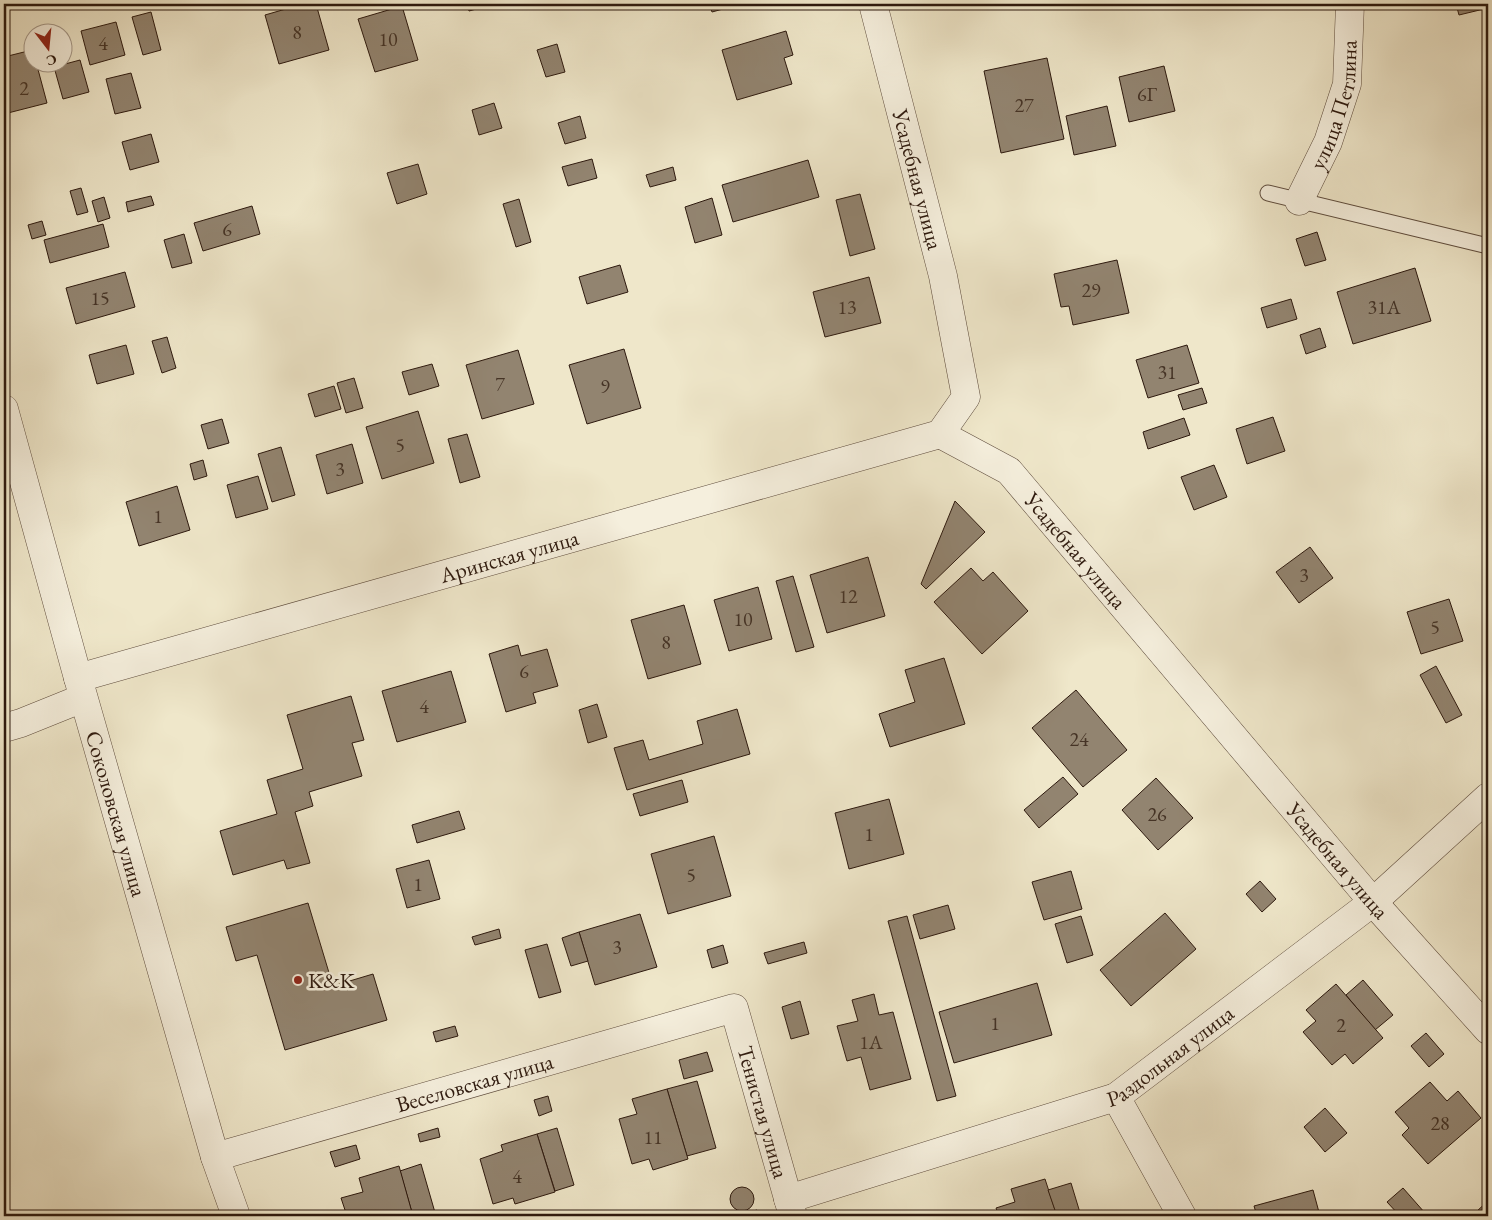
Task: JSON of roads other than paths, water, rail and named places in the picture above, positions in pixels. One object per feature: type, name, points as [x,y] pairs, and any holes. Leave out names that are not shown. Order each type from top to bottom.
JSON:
[{"type":"street","name":"Усадебная улица","points":[[873,4],[943,276],[966,397],[940,434],[1009,471],[1373,902],[1488,1030]]},
{"type":"street","name":"улица Петлина","points":[[1299,200],[1328,142],[1347,84],[1350,4]]},
{"type":"street","name":"Соколовская улица","points":[[4,409],[80,688],[215,1157],[236,1216]]},
{"type":"street","name":"Аринская улица","points":[[4,728],[21,723],[80,688],[940,434]]},
{"type":"street","name":"Раздольная улица","points":[[790,1208],[1116,1098],[1373,902],[1488,797]]},
{"type":"street","name":"Веселовская улица","points":[[215,1157],[734,1008]]},
{"type":"street","name":"Тенистая улица","points":[[734,1008],[790,1208]]},
{"type":"street","points":[[1116,1098],[1182,1216]]},
{"type":"lane","points":[[1268,193],[1488,246]]},
{"type":"place","name":"K&K","points":[[298,980]]}]
